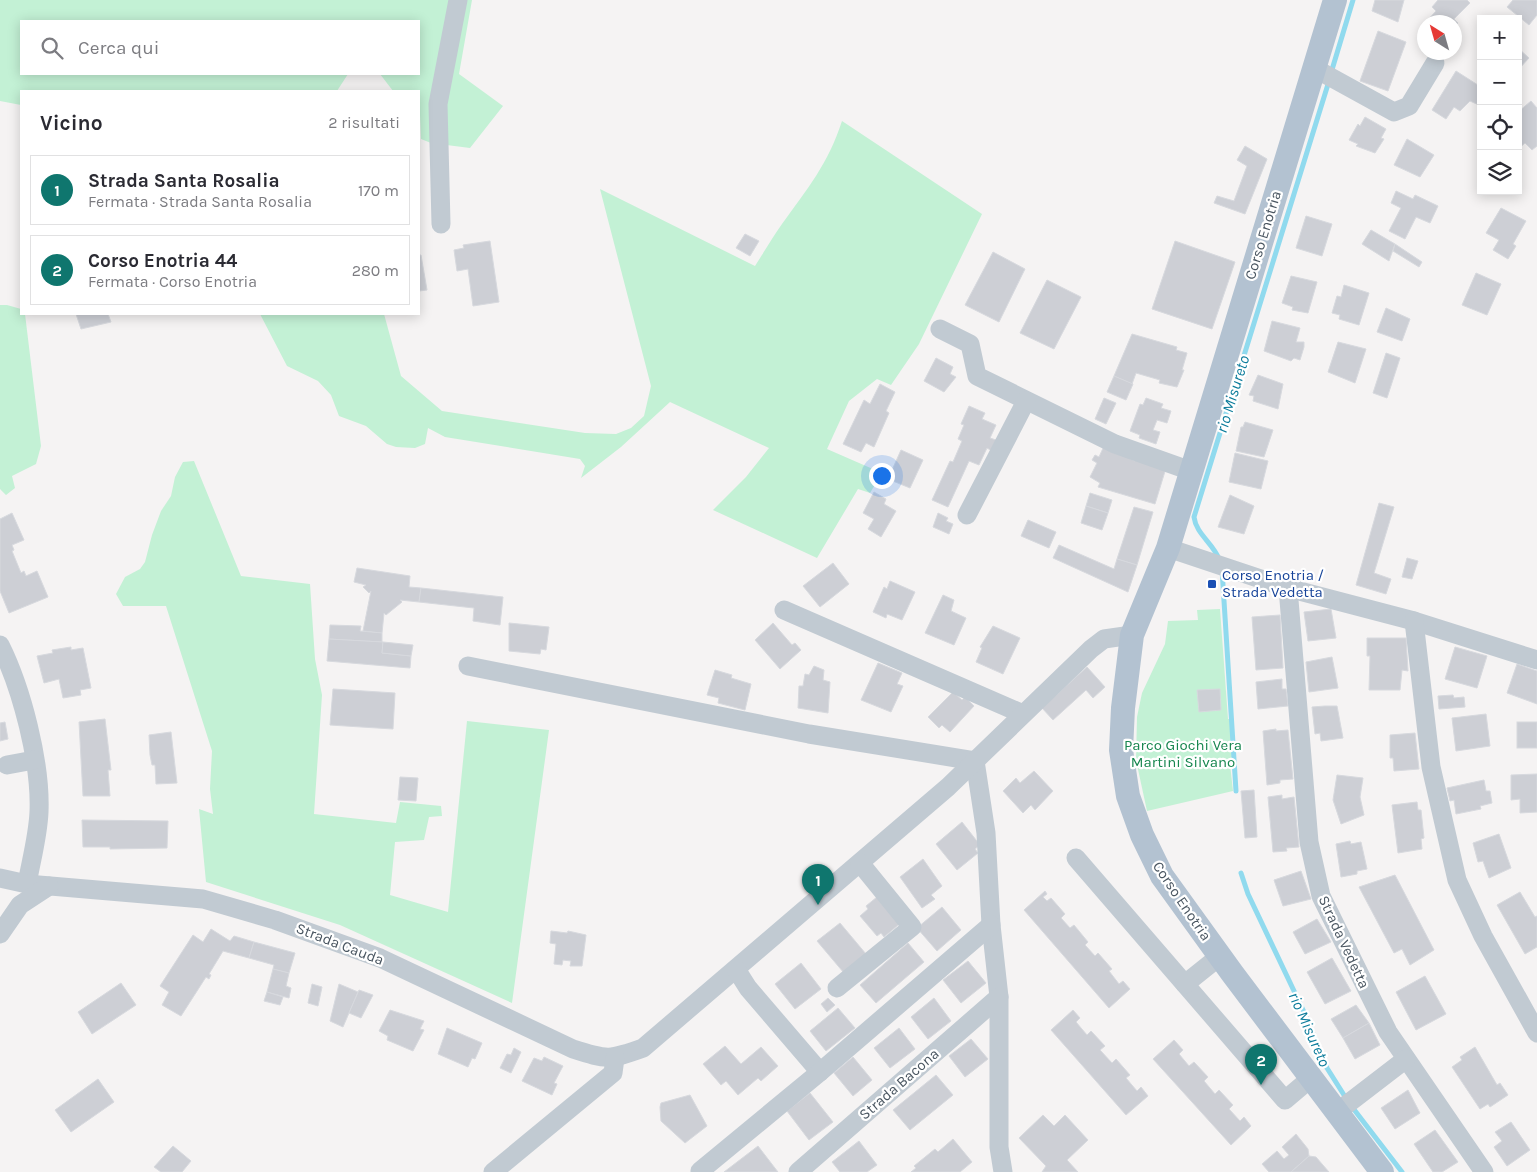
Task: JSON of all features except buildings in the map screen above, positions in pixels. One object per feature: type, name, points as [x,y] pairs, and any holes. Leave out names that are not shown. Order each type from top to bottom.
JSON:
[{"type":"main road","name":"Corso Enotria","points":[[1335,0],[1324,73],[1191,471],[1168,548],[1132,635],[1120,750],[1128,796],[1142,835],[1162,876],[1311,1078],[1344,1106],[1382,1172]]},
{"type":"street","points":[[442,224],[438,104],[458,0]]},
{"type":"street","points":[[1324,73],[1394,112],[1409,106],[1435,63]]},
{"type":"street","points":[[940,329],[970,344],[977,376],[1115,444],[1191,471]]},
{"type":"street","points":[[967,515],[1026,401]]},
{"type":"street","points":[[1168,548],[1288,588],[1414,621],[1537,660]]},
{"type":"street","name":"Strada Vedetta","points":[[1288,588],[1310,842],[1321,896],[1388,1032],[1484,1172]]},
{"type":"street","points":[[784,610],[1023,714]]},
{"type":"street","points":[[1414,621],[1431,767],[1457,880],[1483,936],[1537,1033]]},
{"type":"street","points":[[493,1172],[613,1073],[615,1058],[643,1048],[860,863],[975,761],[1104,639],[1132,635]]},
{"type":"street","points":[[0,645],[8,662],[33,741],[39,812],[27,884]]},
{"type":"street","points":[[468,666],[809,734],[975,761]]},
{"type":"street","points":[[7,765],[34,760]]},
{"type":"street","points":[[975,761],[986,833],[991,924],[999,997],[999,1147],[1003,1172]]},
{"type":"street","points":[[1076,858],[1285,1100],[1311,1078]]},
{"type":"street","points":[[837,988],[912,927],[860,863]]},
{"type":"street","name":"Strada Cauda","points":[[0,878],[27,884],[203,899],[266,917],[380,958],[573,1049],[596,1056],[615,1058]]},
{"type":"street","points":[[0,934],[20,905],[49,886]]},
{"type":"street","points":[[700,1171],[820,1072],[991,924]]},
{"type":"street","points":[[1185,984],[1220,956]]},
{"type":"street","points":[[736,970],[748,988],[820,1072]]},
{"type":"street","name":"Strada Bacona","points":[[798,1172],[999,997]]},
{"type":"street","points":[[1344,1106],[1406,1059]]},
{"type":"green space","points":[[0,0],[472,0],[459,74],[503,106],[470,148],[431,143],[421,139],[420,90],[392,90],[381,75],[420,75],[420,20],[20,20],[20,75],[347,75],[338,90],[20,90],[20,105],[0,101]]},
{"type":"green space","points":[[842,121],[982,214],[919,344],[891,385],[877,379],[849,401],[827,449],[882,473],[870,493],[858,489],[817,558],[713,510],[746,477],[769,448],[670,402],[621,447],[581,478],[585,466],[580,459],[445,437],[428,428],[425,444],[415,448],[396,447],[387,444],[366,426],[339,416],[331,395],[318,381],[287,366],[261,315],[384,315],[401,376],[442,411],[585,433],[616,434],[631,428],[644,416],[651,386],[600,189],[755,266],[824,163]]},
{"type":"green space","points":[[0,305],[7,305],[20,309],[20,315],[25,315],[41,446],[36,464],[12,476],[15,488],[6,495],[0,489]]},
{"type":"green space","points":[[194,461],[241,576],[310,584],[315,659],[322,695],[314,814],[396,823],[400,802],[441,806],[442,816],[429,817],[424,840],[395,842],[390,895],[448,912],[467,721],[549,730],[512,1003],[340,925],[206,882],[199,809],[213,814],[210,789],[212,751],[166,606],[123,606],[116,594],[125,577],[140,569],[145,562],[161,511],[171,496],[175,477],[183,462]]},
{"type":"green space","name":"Parco Giochi Vera Martini Silvano","points":[[1220,609],[1228,719],[1230,719],[1232,763],[1230,764],[1233,791],[1147,811],[1136,760],[1137,717],[1142,693],[1165,644],[1168,621],[1198,620],[1197,610]]},
{"type":"waterway","name":"rio Misureto","points":[[1331,73],[1353,0]]},
{"type":"waterway","name":"rio Misureto","points":[[1219,559],[1213,548],[1201,534],[1194,517],[1329,81]]},
{"type":"waterway","name":"rio Misureto","points":[[1222,569],[1236,791]]},
{"type":"waterway","name":"rio Misureto","points":[[1241,873],[1248,894],[1304,1012],[1327,1068],[1349,1103],[1402,1172]]},
{"type":"place","name":"Corso Enotria / Strada Vedetta","points":[[1212,584]]},
{"type":"place","name":"Strada Santa Rosalia","points":[[818,905]]},
{"type":"place","name":"Corso Enotria 44","points":[[1261,1085]]}]
